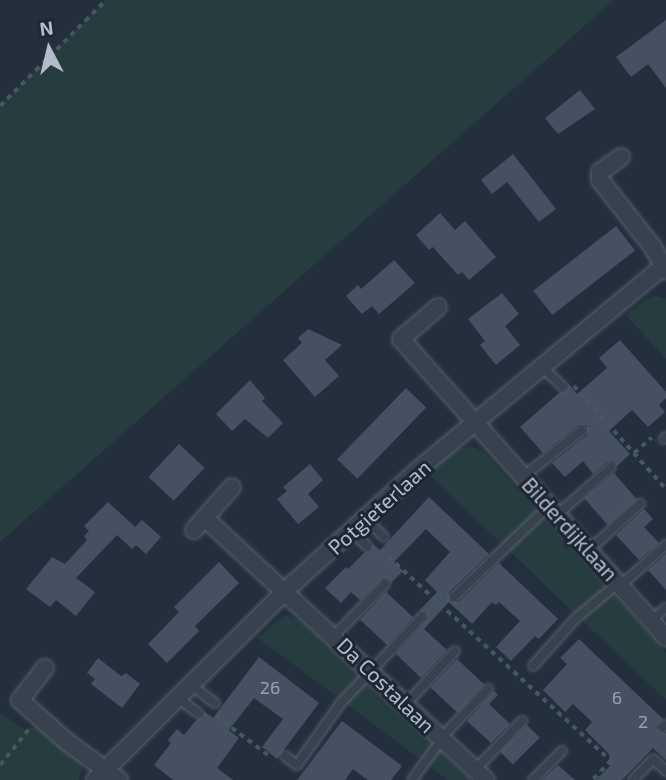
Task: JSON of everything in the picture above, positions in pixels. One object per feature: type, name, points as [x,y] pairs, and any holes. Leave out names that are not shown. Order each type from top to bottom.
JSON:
[{"type":"street","name":"Potgieterlaan","points":[[99,775],[284,592],[474,422],[665,266],[600,180],[600,172],[621,157]]},
{"type":"street","points":[[438,307],[401,339],[474,422]]},
{"type":"street","name":"Bilderdijklaan","points":[[474,422],[666,637]]},
{"type":"street","points":[[232,487],[199,524],[284,592]]},
{"type":"street","name":"Da Costalaan","points":[[284,592],[480,775]]},
{"type":"street","points":[[45,668],[20,700],[39,715],[99,775],[118,780]]},
{"type":"lane","points":[[546,363],[562,386]]},
{"type":"lane","points":[[523,477],[582,430]]},
{"type":"lane","points":[[454,597],[553,510],[611,467]]},
{"type":"lane","points":[[589,550],[640,504]]},
{"type":"lane","points":[[358,526],[384,537]]},
{"type":"lane","points":[[358,526],[367,546]]},
{"type":"lane","points":[[533,666],[573,621],[666,545]]},
{"type":"lane","points":[[334,636],[385,584]]},
{"type":"lane","points":[[651,620],[666,608]]},
{"type":"lane","points":[[282,760],[297,765],[340,704],[422,617]]},
{"type":"lane","points":[[406,704],[455,651]]},
{"type":"lane","points":[[412,780],[442,738],[488,689]]},
{"type":"lane","points":[[184,692],[215,703]]},
{"type":"lane","points":[[184,692],[198,713]]},
{"type":"lane","points":[[480,775],[522,721]]},
{"type":"lane","points":[[533,780],[562,751]]},
{"type":"lane","points":[[633,780],[653,759],[666,771]]},
{"type":"path","points":[[0,106],[106,0]]},
{"type":"path","points":[[546,363],[666,489]]},
{"type":"path","points":[[358,526],[611,761],[593,780]]},
{"type":"path","points":[[184,692],[282,760]]},
{"type":"path","points":[[0,765],[39,715]]},
{"type":"green space","points":[[106,0],[614,0],[0,542],[0,106]]},
{"type":"green space","points":[[655,296],[666,299],[666,359],[626,315],[646,299]]},
{"type":"green space","points":[[473,447],[484,452],[666,653],[666,700],[426,472],[459,448]]},
{"type":"green space","points":[[284,615],[299,620],[471,780],[448,780],[258,638]]},
{"type":"green space","points":[[0,713],[24,729],[36,727],[83,763],[79,780],[0,780]]},
{"type":"building","points":[[666,20],[666,88],[648,64],[631,77],[616,57]]},
{"type":"building","points":[[580,90],[595,109],[558,134],[545,118]]},
{"type":"building","points":[[513,154],[556,209],[539,222],[507,182],[492,194],[481,180]]},
{"type":"building","points":[[440,213],[455,230],[465,221],[496,257],[469,280],[462,272],[458,275],[433,247],[429,250],[416,235]]},
{"type":"building","points":[[616,226],[635,250],[552,315],[533,291]]},
{"type":"building","points":[[394,260],[415,283],[379,314],[372,306],[362,314],[346,296],[358,285],[361,289]]},
{"type":"building","points":[[502,293],[519,314],[505,326],[520,345],[496,365],[480,345],[485,341],[468,319]]},
{"type":"building","points":[[308,329],[342,345],[325,360],[339,376],[315,397],[283,360],[302,343],[298,338]]},
{"type":"building","points":[[620,340],[666,392],[666,398],[659,405],[665,412],[648,427],[632,410],[609,431],[630,454],[617,466],[614,461],[607,462],[593,474],[583,461],[565,477],[552,463],[587,435],[587,425],[578,425],[543,453],[520,427],[560,392],[566,391],[569,384],[577,394],[607,368],[599,358]]},
{"type":"building","points":[[250,380],[265,398],[262,401],[283,423],[268,438],[245,419],[232,431],[216,414]]},
{"type":"building","points":[[406,388],[426,407],[357,479],[337,459]]},
{"type":"building","points":[[179,444],[205,468],[174,501],[148,477]]},
{"type":"building","points":[[310,464],[323,480],[308,494],[319,507],[298,524],[277,499],[287,491],[283,487]]},
{"type":"building","points":[[614,473],[637,499],[608,525],[585,499]]},
{"type":"building","points":[[429,497],[489,554],[449,592],[450,602],[459,602],[499,563],[558,619],[539,639],[535,636],[511,661],[496,647],[520,621],[499,602],[496,605],[492,602],[472,624],[449,602],[424,629],[447,650],[421,678],[396,654],[428,619],[426,612],[419,611],[437,592],[425,580],[450,552],[426,529],[394,562],[403,571],[391,583],[389,579],[383,578],[360,600],[351,592],[341,603],[325,588],[346,567],[348,569],[365,552],[371,551],[373,544],[380,550]]},
{"type":"building","points":[[108,502],[135,527],[142,520],[161,537],[146,554],[136,545],[132,549],[117,535],[76,578],[95,592],[76,616],[56,600],[50,607],[26,589],[52,557],[65,564],[87,540],[84,536],[89,531],[84,526]]},
{"type":"building","points":[[644,509],[653,519],[644,527],[659,543],[639,560],[616,535]]},
{"type":"building","points":[[666,554],[666,590],[648,570]]},
{"type":"building","points":[[219,562],[239,583],[195,626],[199,631],[167,663],[148,644],[179,612],[174,607]]},
{"type":"building","points":[[386,592],[413,617],[387,645],[360,620]]},
{"type":"building","points":[[579,639],[663,719],[656,727],[660,732],[666,733],[666,760],[653,748],[622,780],[596,780],[610,766],[609,754],[585,730],[592,722],[573,704],[565,712],[543,690],[567,664],[560,658]]},
{"type":"building","points":[[259,657],[319,703],[277,759],[262,747],[283,719],[254,698],[229,730],[239,738],[217,768],[233,780],[173,780],[154,765],[171,743],[168,740],[177,729],[184,735],[197,719],[203,717],[204,711],[213,718]]},
{"type":"building","points":[[98,658],[121,676],[126,673],[140,684],[122,708],[91,684],[95,679],[87,673]]},
{"type":"building","points":[[457,659],[484,684],[457,713],[430,688]]},
{"type":"building","points":[[494,691],[498,695],[489,704],[510,724],[491,743],[467,721]]},
{"type":"building","points":[[342,721],[402,766],[391,780],[368,780],[353,769],[345,780],[297,780]]},
{"type":"building","points":[[527,725],[540,738],[513,765],[500,752]]},
{"type":"building","points":[[558,765],[575,780],[542,780]]}]
